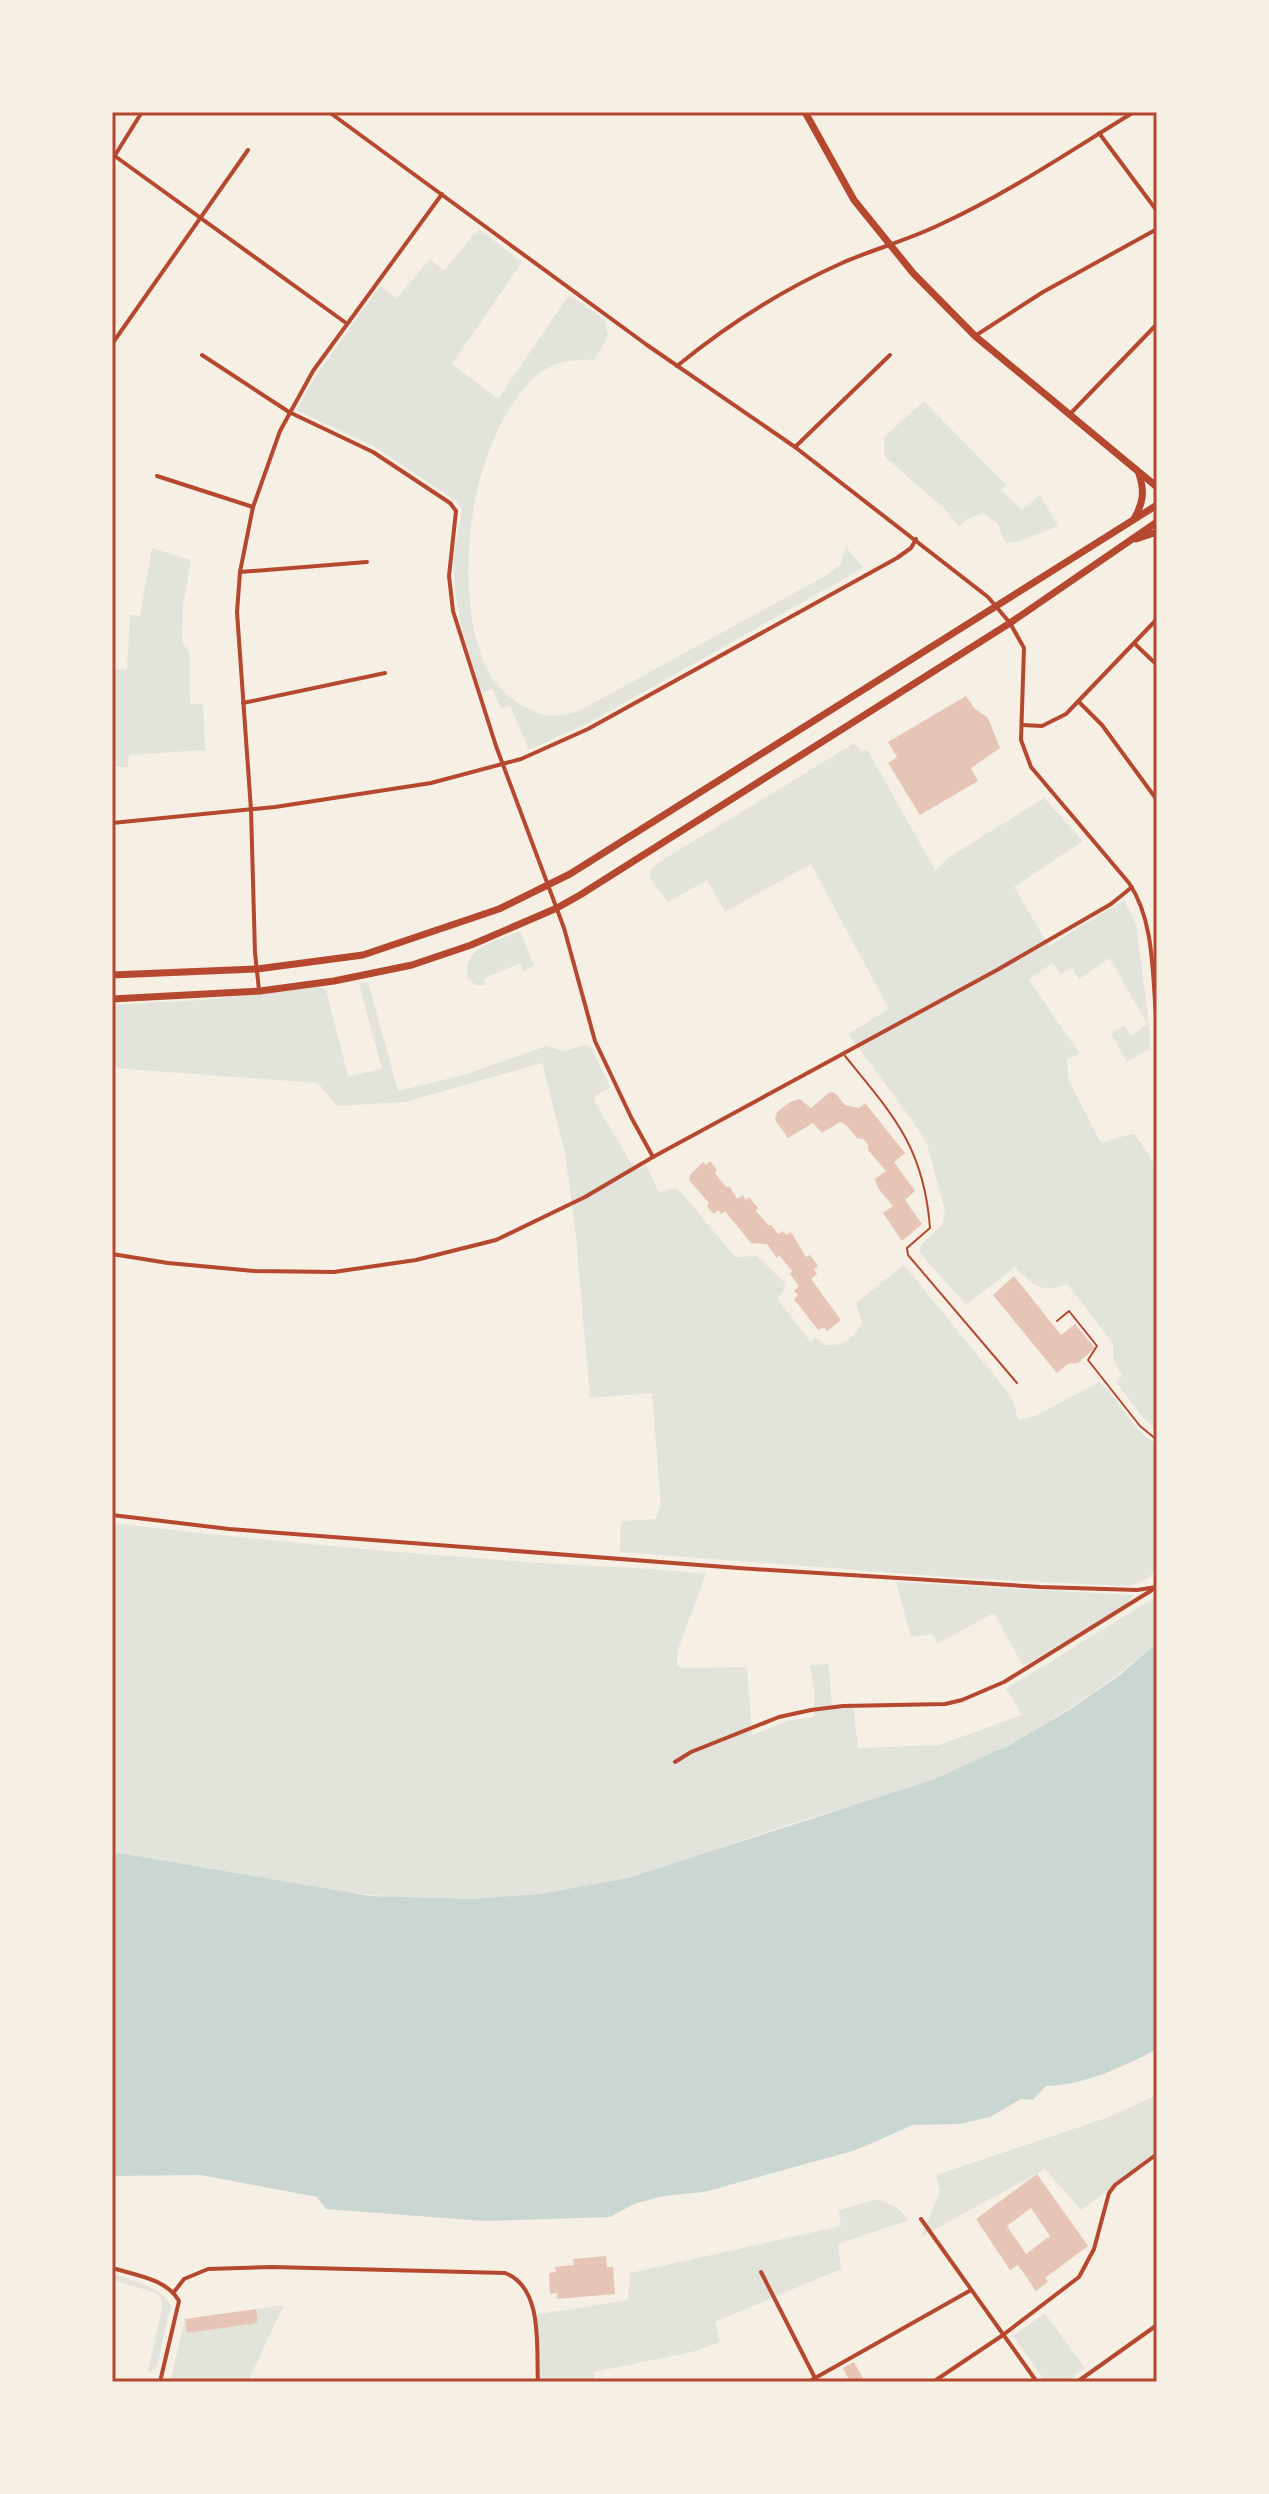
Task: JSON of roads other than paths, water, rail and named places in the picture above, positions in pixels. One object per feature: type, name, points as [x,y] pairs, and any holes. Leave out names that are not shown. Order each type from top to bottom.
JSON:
[{"type":"main road","points":[[805,112],[854,200],[889,245],[975,336],[1157,484]]},
{"type":"main road","points":[[1132,521],[1144,492],[1139,472]]},
{"type":"main road","points":[[112,975],[257,969],[363,955],[499,909],[548,885],[1157,505]]},
{"type":"main road","points":[[112,999],[260,991],[334,981],[447,955],[557,908],[1010,623],[1157,522]]},
{"type":"main road","points":[[1116,548],[1157,532]]},
{"type":"street","points":[[142,112],[113,157],[346,323]]},
{"type":"street","points":[[329,112],[677,366],[795,447],[916,539],[996,606],[1010,623],[1026,656],[1023,749],[1031,767],[1132,887],[1146,923],[1157,1027]]},
{"type":"street","points":[[677,366],[702,345],[783,294],[842,263],[939,225],[978,205],[1058,161],[1134,112]]},
{"type":"street","points":[[1099,133],[1157,211]]},
{"type":"street","points":[[112,344],[248,150]]},
{"type":"street","points":[[260,991],[237,612],[240,572],[253,507],[289,412],[346,323],[442,194]]},
{"type":"street","points":[[975,336],[1043,292],[1157,229]]},
{"type":"street","points":[[1070,415],[1157,324]]},
{"type":"street","points":[[202,355],[289,412],[373,452],[450,503],[456,511],[449,576],[453,611],[503,764],[557,908],[595,1041],[653,1157]]},
{"type":"street","points":[[795,447],[890,355]]},
{"type":"street","points":[[157,476],[253,507]]},
{"type":"street","points":[[112,823],[251,810],[431,783],[521,759],[588,729],[897,558],[911,548],[916,539]]},
{"type":"street","points":[[240,572],[367,562]]},
{"type":"street","points":[[1022,725],[1052,724],[1079,701],[1157,619]]},
{"type":"street","points":[[1135,644],[1157,665]]},
{"type":"street","points":[[243,703],[385,673]]},
{"type":"street","points":[[1079,701],[1102,725],[1157,800]]},
{"type":"street","points":[[112,1254],[254,1271],[334,1272],[416,1260],[496,1240],[585,1197],[1037,947],[1111,904],[1132,887]]},
{"type":"street","points":[[112,1515],[229,1529],[738,1568],[1040,1587],[1156,1588]]},
{"type":"street","points":[[675,1762],[691,1752],[741,1732],[800,1712],[843,1706],[945,1704],[962,1700],[1004,1682],[1156,1588]]},
{"type":"street","points":[[933,2382],[1003,2335],[1079,2277],[1094,2249],[1109,2193],[1157,2154]]},
{"type":"street","points":[[921,2219],[1037,2382]]},
{"type":"street","points":[[174,2292],[184,2279],[208,2269],[272,2267],[505,2273],[520,2282],[531,2300],[538,2382]]},
{"type":"street","points":[[112,2268],[165,2285],[179,2301],[160,2382]]},
{"type":"street","points":[[761,2272],[815,2378]]},
{"type":"street","points":[[808,2382],[971,2290]]},
{"type":"street","points":[[1077,2382],[1157,2325]]},
{"type":"lane","points":[[843,1053],[884,1104],[911,1145],[927,1196],[930,1228],[907,1248],[908,1255],[1017,1383]]},
{"type":"lane","points":[[1057,1321],[1069,1311],[1097,1346],[1088,1360],[1140,1426],[1157,1440]]}]
